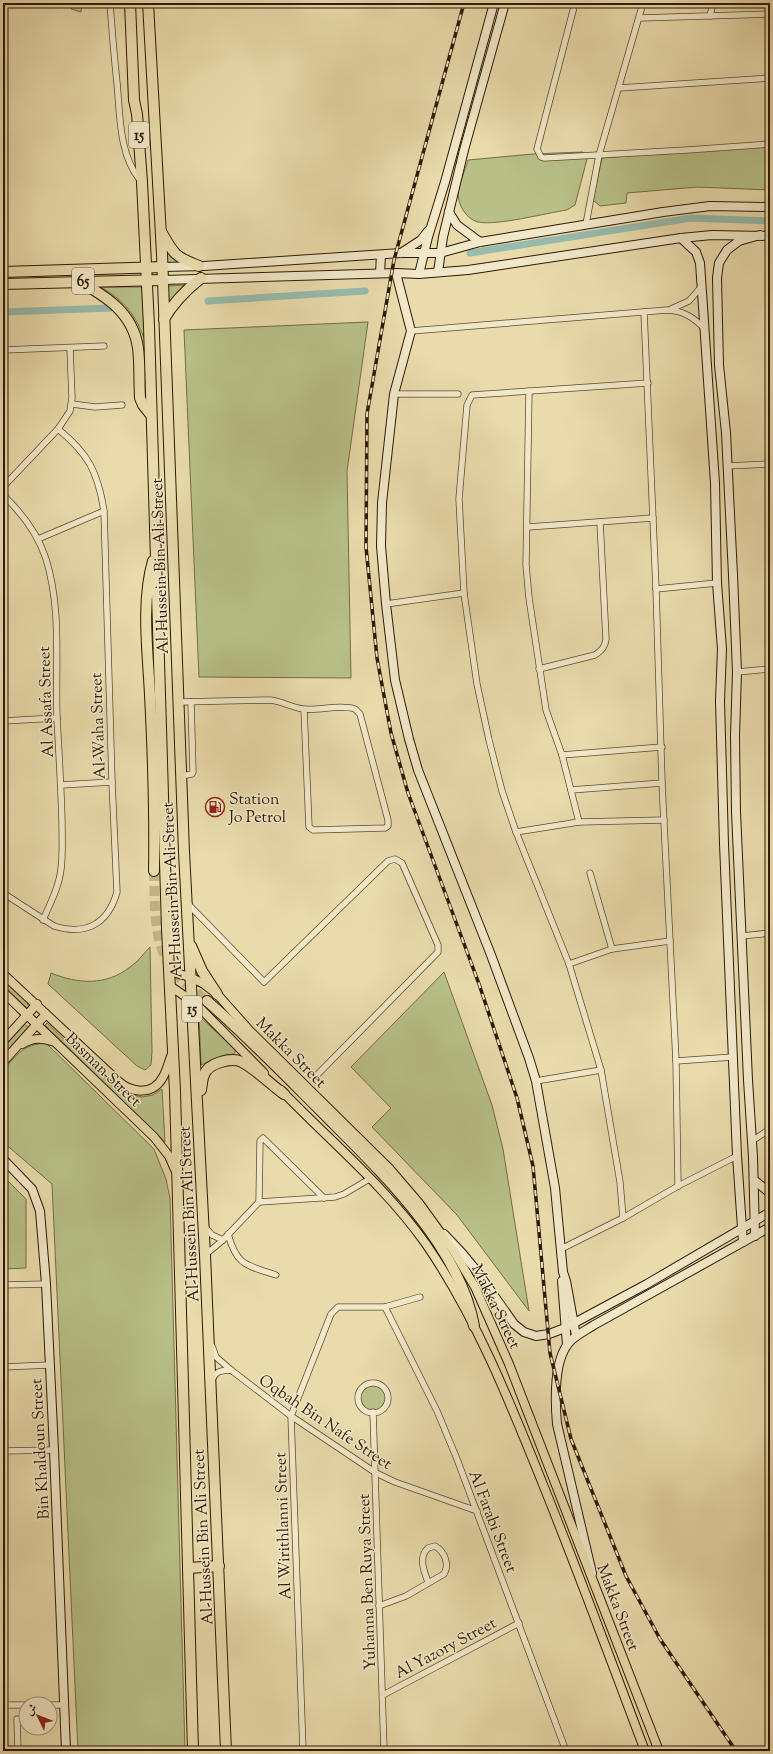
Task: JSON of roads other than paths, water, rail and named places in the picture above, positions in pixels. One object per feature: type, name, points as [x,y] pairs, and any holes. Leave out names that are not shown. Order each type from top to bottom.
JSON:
[{"type":"highway","name":"15","points":[[130,3],[134,100],[137,114],[147,268]]},
{"type":"highway","name":"15","points":[[148,3],[163,267]]},
{"type":"highway","points":[[161,232],[171,250],[179,258],[199,266]]},
{"type":"highway","points":[[121,269],[137,261],[146,247]]},
{"type":"highway","name":"65","points":[[3,272],[163,267]]},
{"type":"highway","name":"Al-Hussein Bin Ali Street","points":[[163,267],[187,934],[198,1106],[226,1751]]},
{"type":"highway","name":"Al-Hussein Bin Ali Street","points":[[147,268],[169,970],[177,1173],[193,1751]]},
{"type":"highway","points":[[164,319],[169,310],[188,288],[201,278]]},
{"type":"highway","name":"65","points":[[3,284],[163,280]]},
{"type":"highway","points":[[79,281],[106,297],[121,310],[128,319],[133,329],[138,347],[140,398],[143,405],[151,415]]},
{"type":"highway","points":[[154,871],[152,728],[147,608],[148,580],[156,548]]},
{"type":"highway","points":[[187,934],[199,965],[216,994]]},
{"type":"highway","points":[[206,1001],[299,1089],[410,1206],[430,1232],[456,1273],[471,1308],[474,1326]]},
{"type":"highway","points":[[198,1106],[204,1074],[212,1066],[226,1061],[240,1061],[284,1094]]},
{"type":"highway","points":[[188,1568],[219,1566]]},
{"type":"main road","name":"Makka Street","points":[[169,970],[190,977],[204,984],[216,994],[249,1030],[389,1168],[442,1233],[475,1287],[506,1357],[593,1576],[659,1751]]},
{"type":"main road","name":"Basman Street","points":[[3,974],[123,1086],[135,1091],[148,1090],[159,1084],[163,1078],[173,1051]]},
{"type":"main road","name":"Makka Street","points":[[170,986],[192,1000],[284,1094],[371,1178],[426,1244],[466,1309],[524,1435],[568,1543],[645,1751]]},
{"type":"main road","name":"Basman Street","points":[[3,992],[28,1014],[154,1137],[169,1156],[177,1173]]},
{"type":"main road","points":[[15,1028],[18,1016],[16,1003]]},
{"type":"main road","points":[[3,1041],[36,1004]]},
{"type":"main road","points":[[3,1062],[46,1014]]},
{"type":"main road","points":[[16,1048],[35,1038],[44,1038],[57,1042]]},
{"type":"street","points":[[110,3],[120,114],[125,145],[136,174],[142,182]]},
{"type":"street","points":[[419,274],[494,3]]},
{"type":"street","points":[[438,272],[440,253],[449,212],[505,3]]},
{"type":"street","points":[[575,3],[537,152],[544,158],[770,144]]},
{"type":"street","points":[[586,224],[599,155],[620,88],[643,3]]},
{"type":"street","points":[[710,16],[712,3]]},
{"type":"street","points":[[639,18],[770,14]]},
{"type":"street","points":[[620,88],[770,78]]},
{"type":"street","points":[[163,267],[400,253],[440,253],[480,242],[586,224],[710,206],[770,207]]},
{"type":"street","points":[[449,212],[457,225],[480,242]]},
{"type":"street","points":[[400,253],[421,240],[431,227]]},
{"type":"street","points":[[163,280],[380,273],[419,274],[496,266],[681,238],[712,235],[770,236]]},
{"type":"street","points":[[755,1236],[756,1220],[736,812],[735,736],[737,672],[727,466],[720,365],[717,278],[719,263],[727,250],[735,244],[760,235]]},
{"type":"street","points":[[681,238],[691,246],[698,256],[703,285],[715,483],[717,583],[722,649],[720,701],[723,812],[737,1156],[743,1242]]},
{"type":"street","points":[[380,273],[381,255]]},
{"type":"street","points":[[396,273],[410,331],[394,394],[382,503],[381,546],[395,680],[408,739],[418,770],[492,955],[536,1081],[555,1188],[563,1272],[576,1336]]},
{"type":"street","points":[[667,310],[689,301],[703,285]]},
{"type":"street","points":[[410,331],[667,310],[678,310],[687,314],[705,329]]},
{"type":"street","points":[[644,312],[656,589],[662,783],[676,1061],[678,1186]]},
{"type":"street","points":[[3,350],[104,346]]},
{"type":"street","points":[[3,487],[58,429],[70,411],[72,404],[70,348]]},
{"type":"street","points":[[707,365],[720,365]]},
{"type":"street","points":[[623,1218],[620,1182],[601,1070],[569,964],[516,832],[502,791],[489,740],[477,684],[464,593],[459,499],[467,405],[468,399],[476,394],[648,383]]},
{"type":"street","points":[[529,390],[528,526],[526,565],[529,598],[546,710],[562,755],[579,822]]},
{"type":"street","points":[[394,394],[458,394]]},
{"type":"street","points":[[72,404],[95,407],[122,405]]},
{"type":"street","name":"Al-Waha Street","points":[[3,893],[43,920],[63,929],[88,928],[98,923],[107,915],[114,904],[117,892],[112,782],[104,511],[96,475],[88,460],[76,445],[58,429]]},
{"type":"street","points":[[727,466],[770,464]]},
{"type":"street","name":"Al Assafa Street","points":[[3,495],[21,514],[38,539],[46,558],[52,581],[56,608],[57,718],[61,785],[61,871],[57,888],[43,920]]},
{"type":"street","points":[[38,539],[104,511]]},
{"type":"street","points":[[528,526],[653,518]]},
{"type":"street","points":[[539,669],[595,655],[601,651],[605,645],[600,522]]},
{"type":"street","points":[[656,589],[717,583]]},
{"type":"street","points":[[386,604],[464,593]]},
{"type":"street","points":[[737,672],[770,669]]},
{"type":"street","points":[[179,702],[270,700],[304,709],[352,708],[360,714],[388,820],[388,826],[385,828],[313,830],[309,827],[304,709]]},
{"type":"street","points":[[181,776],[193,773],[191,702]]},
{"type":"street","points":[[3,721],[57,718]]},
{"type":"street","points":[[180,748],[193,747]]},
{"type":"street","points":[[562,755],[662,747]]},
{"type":"street","points":[[3,780],[3,837]]},
{"type":"street","points":[[61,785],[112,782]]},
{"type":"street","points":[[571,790],[662,783]]},
{"type":"street","points":[[723,812],[736,812]]},
{"type":"street","points":[[516,832],[579,822],[664,820]]},
{"type":"street","points":[[186,901],[264,982],[388,861],[395,859],[402,864],[438,945],[438,952],[317,1075]]},
{"type":"street","points":[[590,873],[612,949]]},
{"type":"street","points":[[742,936],[770,933]]},
{"type":"street","points":[[569,964],[612,949],[670,942]]},
{"type":"street","points":[[676,1061],[733,1057]]},
{"type":"street","points":[[536,1081],[601,1070]]},
{"type":"street","points":[[752,1140],[770,1129]]},
{"type":"street","points":[[259,1202],[260,1141],[263,1138],[324,1198]]},
{"type":"street","points":[[561,1249],[623,1218],[678,1186],[737,1156]]},
{"type":"street","name":"Bin Khaldoun Street","points":[[3,1159],[32,1189],[40,1211],[46,1284],[50,1365],[66,1751]]},
{"type":"street","points":[[205,1255],[223,1240],[259,1202],[324,1198],[344,1194],[371,1178]]},
{"type":"street","points":[[754,1180],[770,1193]]},
{"type":"street","points":[[442,1233],[476,1270],[510,1319],[520,1329],[536,1336],[549,1334],[573,1324],[647,1284],[770,1212]]},
{"type":"street","points":[[203,1220],[206,1231],[223,1240]]},
{"type":"street","points":[[593,1576],[588,1549],[557,1424],[556,1409],[559,1372],[563,1353],[567,1345],[576,1336],[770,1227]]},
{"type":"street","points":[[228,1234],[233,1250],[240,1262],[276,1275]]},
{"type":"street","points":[[563,1272],[561,1282],[567,1345]]},
{"type":"street","points":[[3,1285],[46,1284]]},
{"type":"street","points":[[385,1307],[420,1297]]},
{"type":"street","name":"Al Wirithlanni Street","points":[[302,1751],[291,1416],[330,1314],[334,1309],[338,1307],[385,1307]]},
{"type":"street","name":"Al Farabi Street","points":[[385,1307],[436,1411],[477,1511],[566,1751]]},
{"type":"street","name":"Oqbah Bin Nafe Street","points":[[208,1335],[216,1357],[231,1370],[291,1416],[376,1472],[395,1482],[477,1511]]},
{"type":"street","points":[[3,1367],[50,1365]]},
{"type":"street","points":[[210,1384],[214,1374],[219,1371],[231,1370]]},
{"type":"street","points":[[375,1383],[384,1387],[387,1401],[382,1409],[373,1412],[364,1409],[361,1406],[358,1397],[366,1385],[375,1383]]},
{"type":"street","name":"Yuhanna Ben Ruya Street","points":[[373,1412],[384,1751]]},
{"type":"street","points":[[3,1451],[54,1450]]},
{"type":"street","points":[[379,1606],[406,1596],[444,1574],[447,1568],[442,1551],[435,1546],[428,1548],[423,1555],[423,1566],[428,1582]]},
{"type":"street","name":"Al Yazory Street","points":[[383,1695],[519,1623]]},
{"type":"street","points":[[3,1705],[18,1705]]},
{"type":"street","points":[[58,1705],[63,1705]]},
{"type":"street","points":[[17,1718],[18,1751]]},
{"type":"waterway","points":[[470,253],[691,218],[770,221]]},
{"type":"waterway","points":[[208,301],[365,291]]},
{"type":"waterway","points":[[3,312],[111,308]]},
{"type":"tunnel","points":[[154,871],[157,927],[166,959],[179,977],[207,1001]]},
{"type":"railway","points":[[464,3],[394,260],[367,414],[366,547],[377,658],[391,733],[408,793],[479,984],[517,1098],[533,1166],[550,1353],[571,1439],[626,1576],[660,1639],[736,1751]]},
{"type":"place","name":"Station Jo Petrol","points":[[215,807]]}]
